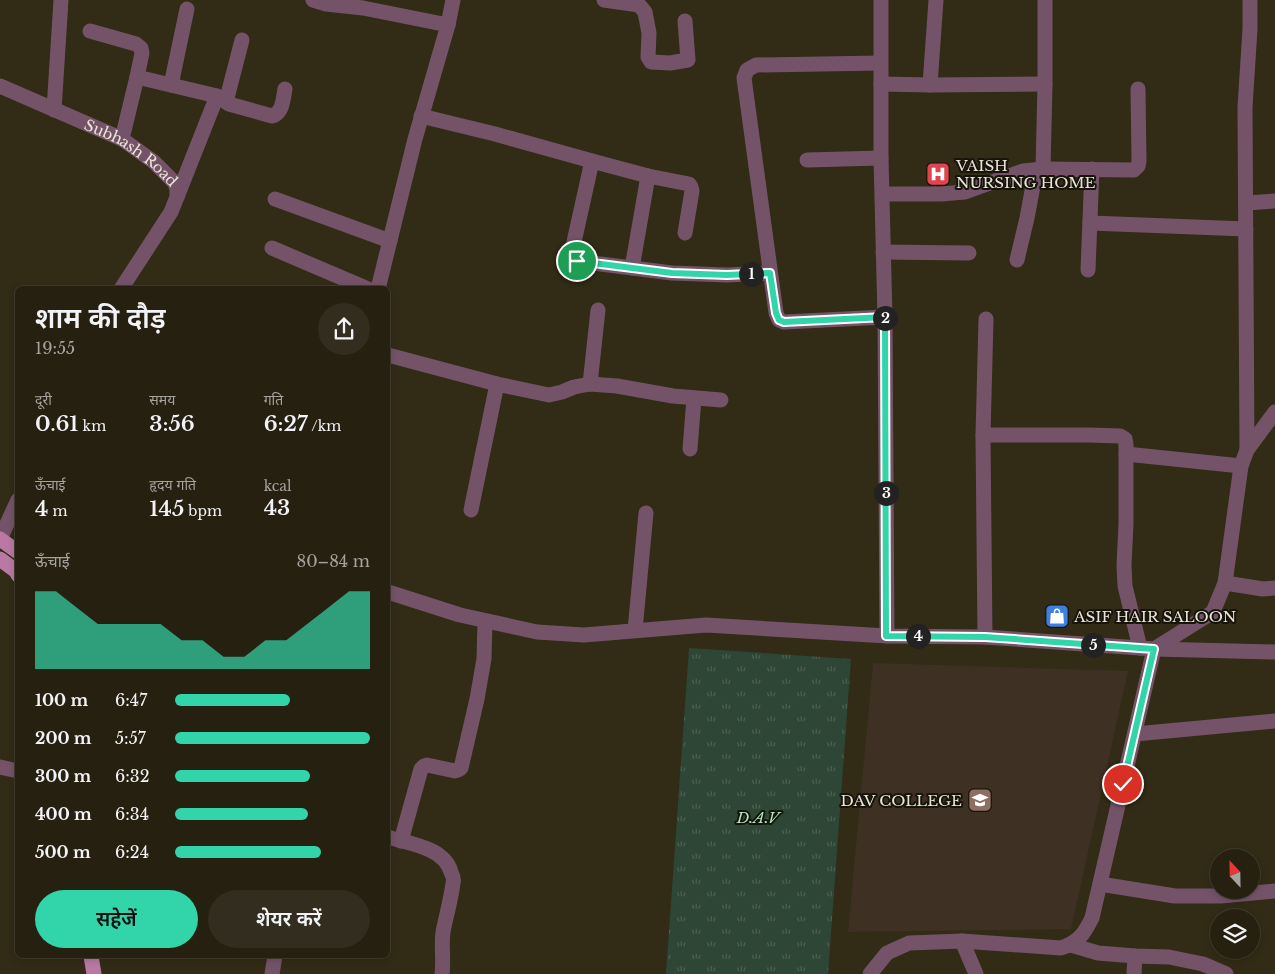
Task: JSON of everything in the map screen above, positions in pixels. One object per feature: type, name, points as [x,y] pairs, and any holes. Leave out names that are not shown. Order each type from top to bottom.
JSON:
[{"type":"main road","points":[[0,539],[15,550]]},
{"type":"main road","points":[[91,958],[94,974]]},
{"type":"street","points":[[54,110],[61,0]]},
{"type":"street","points":[[313,0],[326,4],[363,8],[448,24]]},
{"type":"street","points":[[379,286],[421,116],[448,24],[453,0]]},
{"type":"street","points":[[604,0],[639,5],[646,12],[649,33],[648,57],[651,62],[670,63],[688,60],[685,21]]},
{"type":"street","points":[[881,0],[881,158],[885,317],[886,636]]},
{"type":"street","points":[[930,85],[936,0]]},
{"type":"street","points":[[1016,260],[1040,169],[1045,84],[1044,0]]},
{"type":"street","points":[[1247,450],[1245,106],[1250,0]]},
{"type":"street","points":[[171,85],[187,9]]},
{"type":"street","points":[[90,31],[142,48],[122,139]]},
{"type":"street","points":[[175,203],[222,99],[242,40]]},
{"type":"street","points":[[880,63],[756,64],[747,70],[744,78],[770,273],[776,313],[779,320],[784,322],[885,317]]},
{"type":"street","points":[[137,77],[222,99],[272,116],[280,111],[285,88]]},
{"type":"street","points":[[881,84],[1045,84]]},
{"type":"street","name":"Subhash Road","points":[[0,86],[122,139],[154,162],[175,183],[177,198],[171,212],[123,286]]},
{"type":"street","points":[[883,194],[965,192],[1023,171],[1040,169],[1134,170],[1140,160],[1138,90]]},
{"type":"street","points":[[421,116],[495,134],[648,176],[689,184],[692,192],[684,233]]},
{"type":"street","points":[[807,160],[881,158]]},
{"type":"street","points":[[592,161],[572,251],[573,257],[577,261],[672,273],[727,275],[770,273]]},
{"type":"street","points":[[1088,270],[1092,169]]},
{"type":"street","points":[[632,268],[648,176]]},
{"type":"street","points":[[275,199],[390,241]]},
{"type":"street","points":[[1246,202],[1275,200]]},
{"type":"street","points":[[1090,223],[1246,229]]},
{"type":"street","points":[[272,248],[361,286]]},
{"type":"street","points":[[883,252],[969,253]]},
{"type":"street","points":[[590,384],[598,310]]},
{"type":"street","points":[[985,637],[983,435],[986,319]]},
{"type":"street","points":[[390,356],[496,384],[549,395],[590,384],[617,386],[673,396],[721,400]]},
{"type":"street","points":[[471,510],[496,384]]},
{"type":"street","points":[[690,449],[694,398]]},
{"type":"street","points":[[1147,649],[1213,612],[1225,584],[1241,466],[1247,450],[1275,412]]},
{"type":"street","points":[[870,974],[887,953],[910,944],[962,941],[1061,948],[1071,945],[1084,934],[1092,918],[1135,734],[1147,649],[1125,586],[1125,439],[1120,436],[983,435]]},
{"type":"street","points":[[1126,454],[1241,466]]},
{"type":"street","points":[[0,539],[15,506]]},
{"type":"street","points":[[635,630],[646,513]]},
{"type":"street","points":[[1225,584],[1264,589],[1275,588]]},
{"type":"street","points":[[390,593],[460,615],[537,632],[584,634],[706,625],[886,636],[985,637],[1147,649],[1275,652]]},
{"type":"street","points":[[442,974],[443,932],[454,881],[451,870],[446,860],[436,853],[394,839],[421,769],[428,765],[455,771],[461,768],[484,659],[485,621]]},
{"type":"street","points":[[1135,734],[1275,721]]},
{"type":"street","points":[[0,767],[15,770]]},
{"type":"street","points":[[1100,884],[1175,896],[1221,896],[1275,891]]},
{"type":"street","points":[[962,941],[976,974]]},
{"type":"street","points":[[1071,945],[1098,953],[1169,957],[1203,964],[1226,974]]},
{"type":"street","points":[[1134,974],[1135,956]]},
{"type":"street","points":[[272,974],[275,958]]},
{"type":"shaded area","name":"DAV COLLEGE","points":[[873,663],[1128,671],[1071,929],[848,932]]},
{"type":"green space","name":"D.A.V","points":[[689,648],[851,659],[828,974],[666,974]]},
{"type":"place","name":"VAISH NURSING HOME","points":[[938,174]]},
{"type":"place","name":"ASIF HAIR SALOON","points":[[1057,616]]},
{"type":"place","name":"DAV COLLEGE","points":[[980,800]]},
{"type":"route","points":[[577,261],[672,273],[727,275],[770,273],[776,313],[779,320],[784,322],[885,317],[886,636],[985,637],[1154,649],[1123,784]]}]
